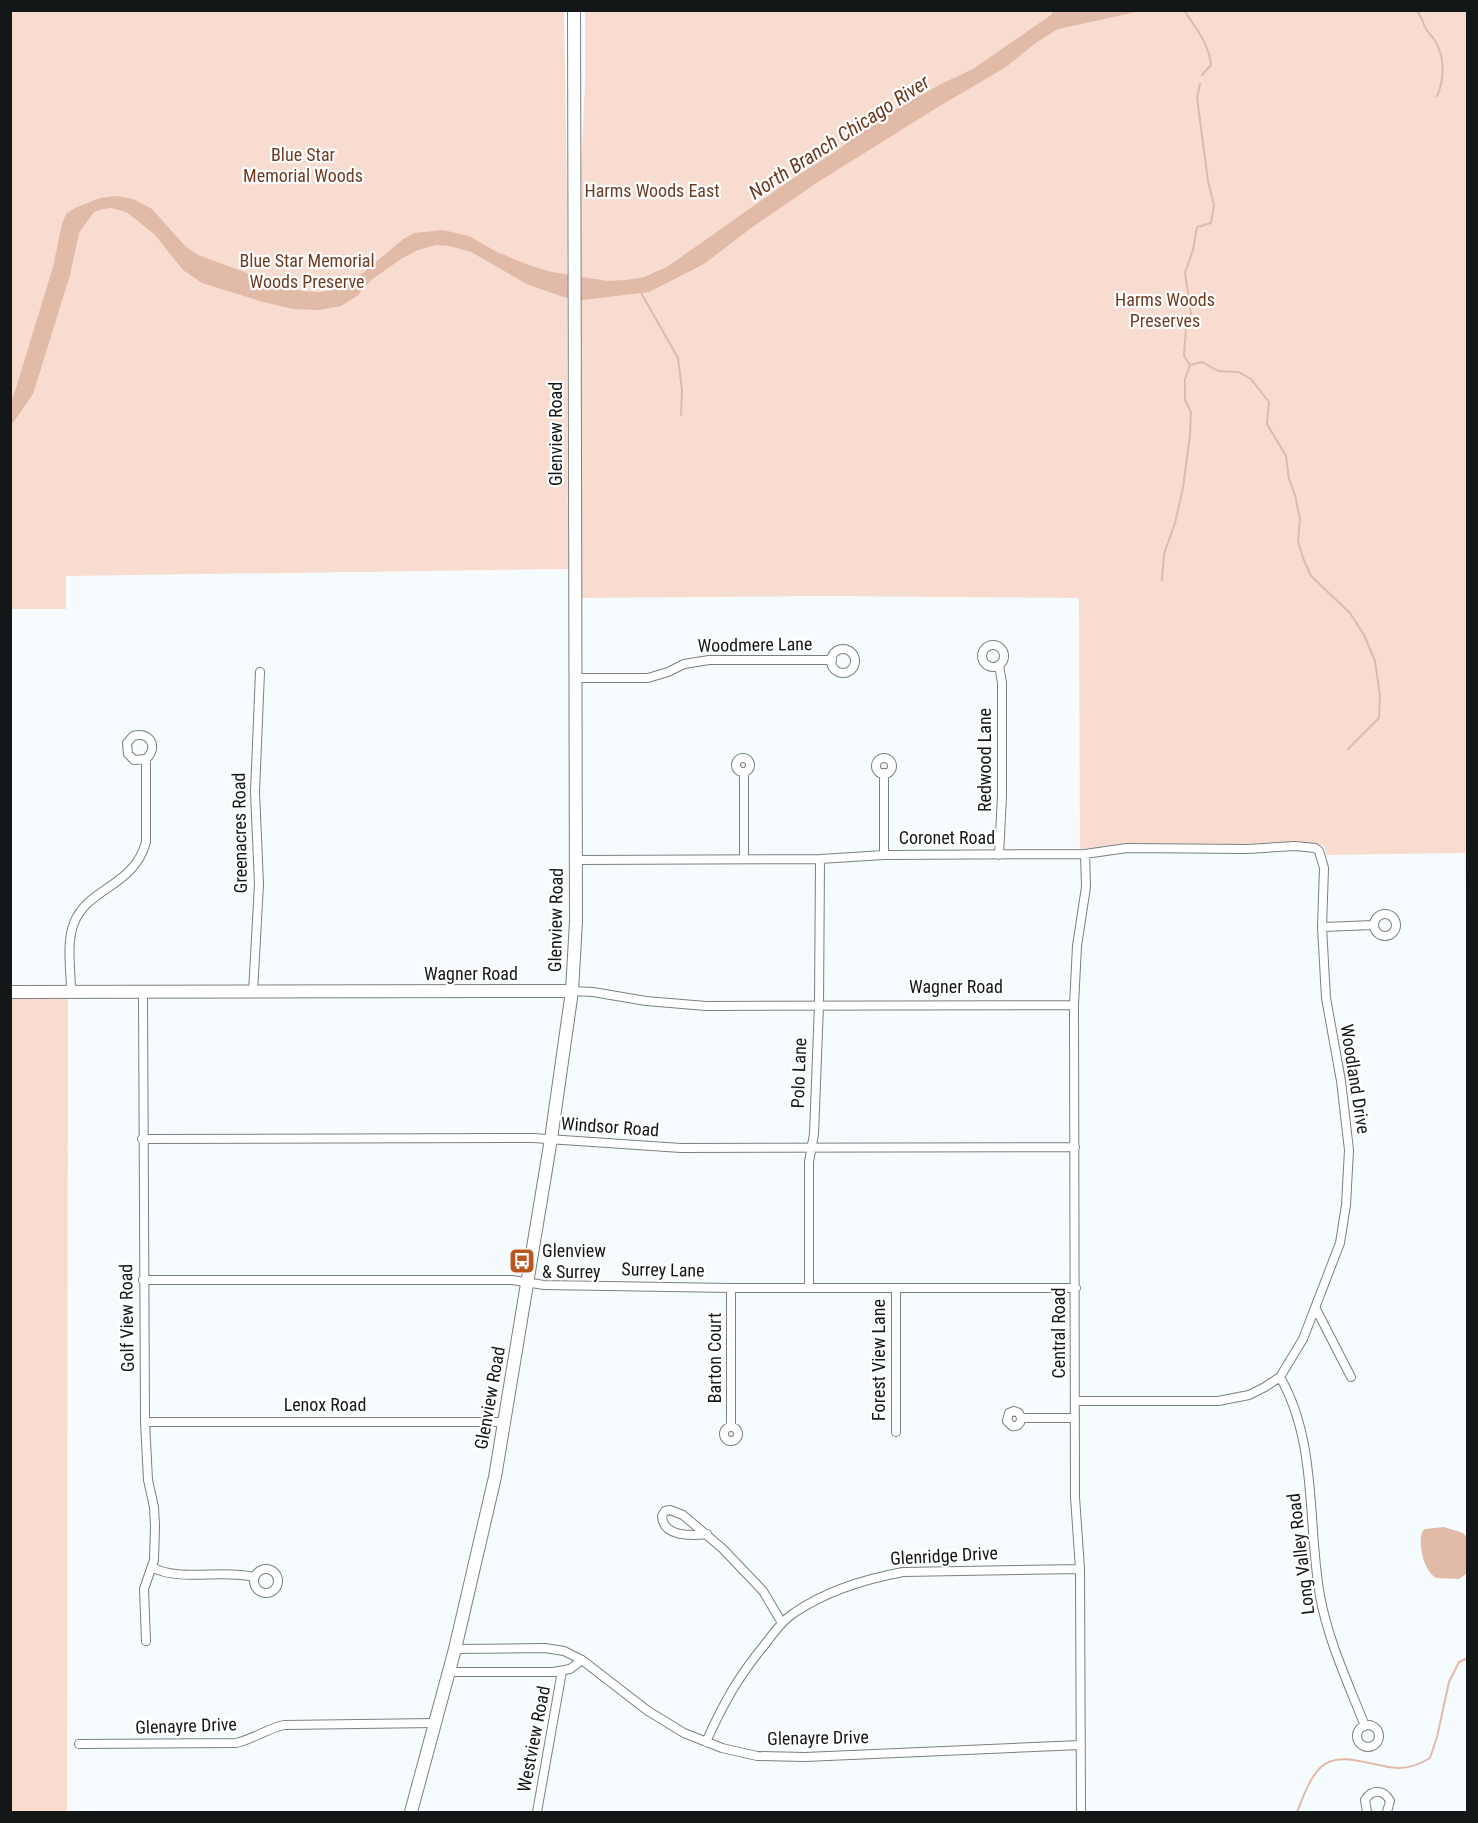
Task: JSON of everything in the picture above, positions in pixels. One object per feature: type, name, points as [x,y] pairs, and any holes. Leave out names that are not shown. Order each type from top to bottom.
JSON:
[{"type":"main road","name":"Glenview Road","points":[[411,1812],[483,1534],[505,1422],[551,1139],[572,991],[576,921],[574,10]]},
{"type":"main road","name":"Wagner Road","points":[[10,992],[572,991]]},
{"type":"street","name":"Woodmere Lane","points":[[574,678],[648,678],[684,664],[709,660],[832,660]]},
{"type":"street","name":"Redwood Lane","points":[[999,665],[1002,683],[1002,796],[999,855]]},
{"type":"street","name":"Greenacres Road","points":[[253,992],[259,884],[255,792],[260,672]]},
{"type":"street","points":[[71,992],[71,935],[78,915],[92,900],[130,872],[143,854],[146,842],[146,759]]},
{"type":"street","points":[[744,772],[744,859]]},
{"type":"street","points":[[884,773],[884,855]]},
{"type":"street","name":"Coronet Road","points":[[575,860],[820,860],[884,855],[1085,854],[1127,848],[1247,849],[1294,846],[1319,851]]},
{"type":"street","name":"Woodland Drive","points":[[1075,1401],[1218,1401],[1250,1395],[1280,1377],[1303,1339],[1340,1243],[1349,1174],[1345,1111],[1326,999],[1322,927],[1324,868],[1319,851]]},
{"type":"street","name":"Central Road","points":[[1081,1812],[1080,1569],[1075,1497],[1074,1005],[1077,946],[1086,887],[1085,854]]},
{"type":"street","name":"Polo Lane","points":[[809,1287],[810,1162],[819,1005],[820,860]]},
{"type":"street","points":[[1322,927],[1374,925]]},
{"type":"street","name":"Wagner Road","points":[[572,991],[706,1006],[1074,1005]]},
{"type":"street","name":"Golf View Road","points":[[143,992],[145,1422],[148,1480],[154,1507],[155,1526],[155,1551],[144,1589],[146,1641]]},
{"type":"street","name":"Windsor Road","points":[[142,1139],[551,1139],[660,1147],[1075,1147]]},
{"type":"street","name":"Surrey Lane","points":[[143,1280],[512,1280],[528,1283],[732,1288],[1076,1288]]},
{"type":"street","name":"Barton Court","points":[[731,1427],[732,1288]]},
{"type":"street","name":"Forest View Lane","points":[[896,1288],[896,1432]]},
{"type":"street","points":[[1316,1309],[1351,1377]]},
{"type":"street","name":"Long Valley Road","points":[[1280,1377],[1288,1391],[1306,1452],[1323,1607],[1340,1661],[1365,1725]]},
{"type":"street","points":[[1022,1418],[1075,1418]]},
{"type":"street","name":"Lenox Road","points":[[145,1422],[505,1422]]},
{"type":"street","points":[[707,1534],[694,1536],[674,1532],[665,1526],[662,1516],[665,1511],[676,1511],[707,1534],[758,1584],[782,1623]]},
{"type":"street","points":[[152,1567],[168,1574],[233,1573],[254,1577]]},
{"type":"street","name":"Glenridge Drive","points":[[706,1742],[734,1685],[782,1623],[794,1613],[833,1593],[878,1577],[903,1572],[1080,1569]]},
{"type":"street","name":"Glenayre Drive","points":[[455,1649],[554,1649],[582,1660],[648,1711],[684,1733],[738,1752],[776,1757],[1081,1745]]},
{"type":"street","points":[[448,1672],[562,1671],[577,1665],[582,1660]]},
{"type":"street","name":"Westview Road","points":[[537,1812],[562,1671]]},
{"type":"street","name":"Glenayre Drive","points":[[79,1744],[236,1743],[284,1725],[434,1723]]},
{"type":"street","points":[[1367,1812],[1365,1800],[1370,1793],[1378,1791],[1385,1794],[1390,1801],[1387,1812]]},
{"type":"green space","name":"Blue Star Memorial Woods Preserve","points":[[11,11],[564,11],[568,569],[66,576],[66,609],[11,609],[11,426],[33,394],[24,365],[11,401]]},
{"type":"green space","name":"Harms Woods Preserves","points":[[585,11],[1467,11],[1467,954],[1465,853],[1326,855],[1325,846],[1297,843],[1215,846],[1127,845],[1080,850],[1079,598],[827,596],[579,598],[579,207],[585,83]]},
{"type":"green space","points":[[11,998],[68,998],[67,1812],[11,1812]]},
{"type":"shaded area","points":[[1053,11],[1141,11],[1058,29],[1037,42],[1006,67],[818,182],[704,264],[649,292],[583,300],[563,297],[527,284],[471,252],[436,245],[418,250],[401,259],[371,280],[357,296],[341,306],[319,310],[293,309],[202,283],[183,270],[155,235],[126,212],[112,208],[94,212],[79,233],[70,275],[33,394],[11,426],[11,401],[53,267],[62,224],[66,214],[100,198],[117,196],[133,199],[152,209],[186,247],[198,255],[302,291],[333,290],[363,273],[402,240],[414,233],[443,230],[469,236],[497,252],[552,272],[607,281],[644,277],[667,267],[789,181],[838,150],[873,122],[973,69],[1051,15]]},
{"type":"shaded area","points":[[1444,1527],[1463,1533],[1467,1538],[1466,1574],[1459,1579],[1436,1578],[1425,1564],[1421,1544],[1422,1532],[1425,1529]]},
{"type":"waterway","points":[[1184,10],[1201,36],[1210,57],[1211,65],[1202,75]]},
{"type":"waterway","points":[[1416,10],[1438,46],[1442,60],[1442,75],[1437,96]]},
{"type":"waterway","points":[[1200,84],[1197,98],[1208,181],[1214,205],[1211,223],[1197,227],[1193,250],[1185,273],[1191,313],[1186,328],[1184,356],[1190,365],[1202,362],[1218,371],[1239,372],[1251,379],[1269,402],[1267,424],[1286,456],[1289,479],[1300,519],[1298,541],[1303,558],[1311,576],[1350,613],[1364,635],[1375,661],[1380,696],[1379,718],[1348,749]]},
{"type":"waterway","points":[[640,291],[678,358],[682,390],[681,415]]},
{"type":"waterway","points":[[1162,580],[1164,554],[1175,523],[1183,488],[1190,435],[1191,412],[1185,400],[1185,379],[1190,365]]},
{"type":"waterway","points":[[1297,1812],[1313,1777],[1321,1767],[1329,1762],[1348,1759],[1399,1768],[1415,1765],[1430,1758],[1449,1682],[1459,1662],[1468,1658]]},
{"type":"place","name":"Glenview & Surrey","points":[[522,1261]]},
{"type":"water label","name":"North Branch Chicago River","points":[[839,137]]},
{"type":"park label","name":"Blue Star Memorial Woods","points":[[303,165]]},
{"type":"park label","name":"Harms Woods East","points":[[652,191]]}]
